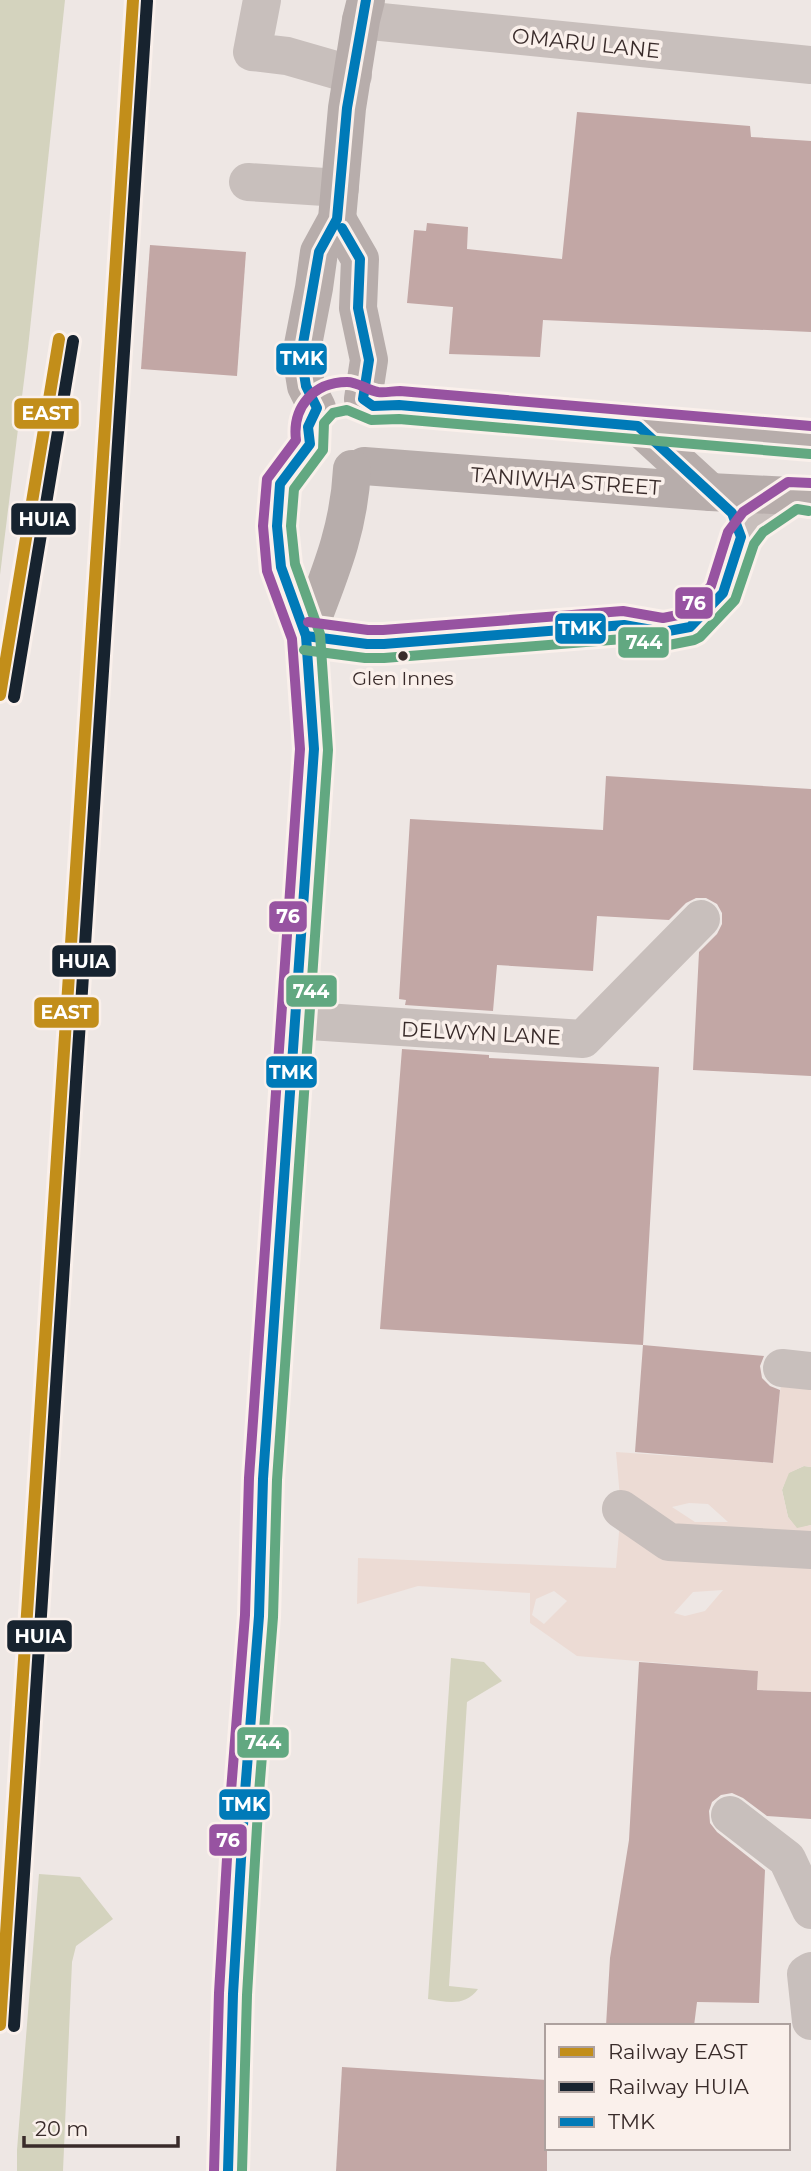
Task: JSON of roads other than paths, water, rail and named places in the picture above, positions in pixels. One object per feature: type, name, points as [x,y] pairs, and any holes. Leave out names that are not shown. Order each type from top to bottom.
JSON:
[{"type":"main road","points":[[358,468],[328,464],[315,455],[314,426],[301,355],[318,252],[338,203],[363,10]]},
{"type":"main road","points":[[306,636],[340,547],[358,468],[376,455],[383,438],[382,421],[368,403],[369,360],[358,308],[360,259],[338,203]]},
{"type":"main road","points":[[228,2171],[233,1994],[259,1616],[263,1479],[314,750],[306,636],[281,567],[277,526],[280,484],[326,400],[339,395],[351,395],[368,403],[811,440]]},
{"type":"main road","points":[[638,426],[710,492]]},
{"type":"main road","name":"TANIWHA STREET","points":[[358,468],[802,496]]},
{"type":"street","points":[[262,0],[252,52],[287,56],[353,75]]},
{"type":"street","name":"OMARU LANE","points":[[363,10],[811,65]]},
{"type":"street","points":[[248,182],[338,203]]},
{"type":"street","points":[[710,492],[732,513],[741,537]]},
{"type":"street","points":[[306,636],[384,644],[624,625],[663,632],[690,628],[723,593],[741,537],[753,522],[802,496]]},
{"type":"street","name":"DELWYN LANE","points":[[295,1020],[583,1039],[701,919]]},
{"type":"street","points":[[621,1508],[669,1542],[811,1550]]},
{"type":"street","points":[[730,1815],[787,1859],[811,1910]]},
{"type":"street","points":[[811,1970],[806,1975],[811,2021]]},
{"type":"rail line","name":"EAST","points":[[0,2025],[133,0]]},
{"type":"rail line","name":"HUIA","points":[[14,2026],[147,1]]},
{"type":"rail line","name":"EAST","points":[[0,695],[59,339]]},
{"type":"rail line","name":"HUIA","points":[[14,697],[73,341]]},
{"type":"place","name":"Glen Innes","points":[[403,656]]}]
